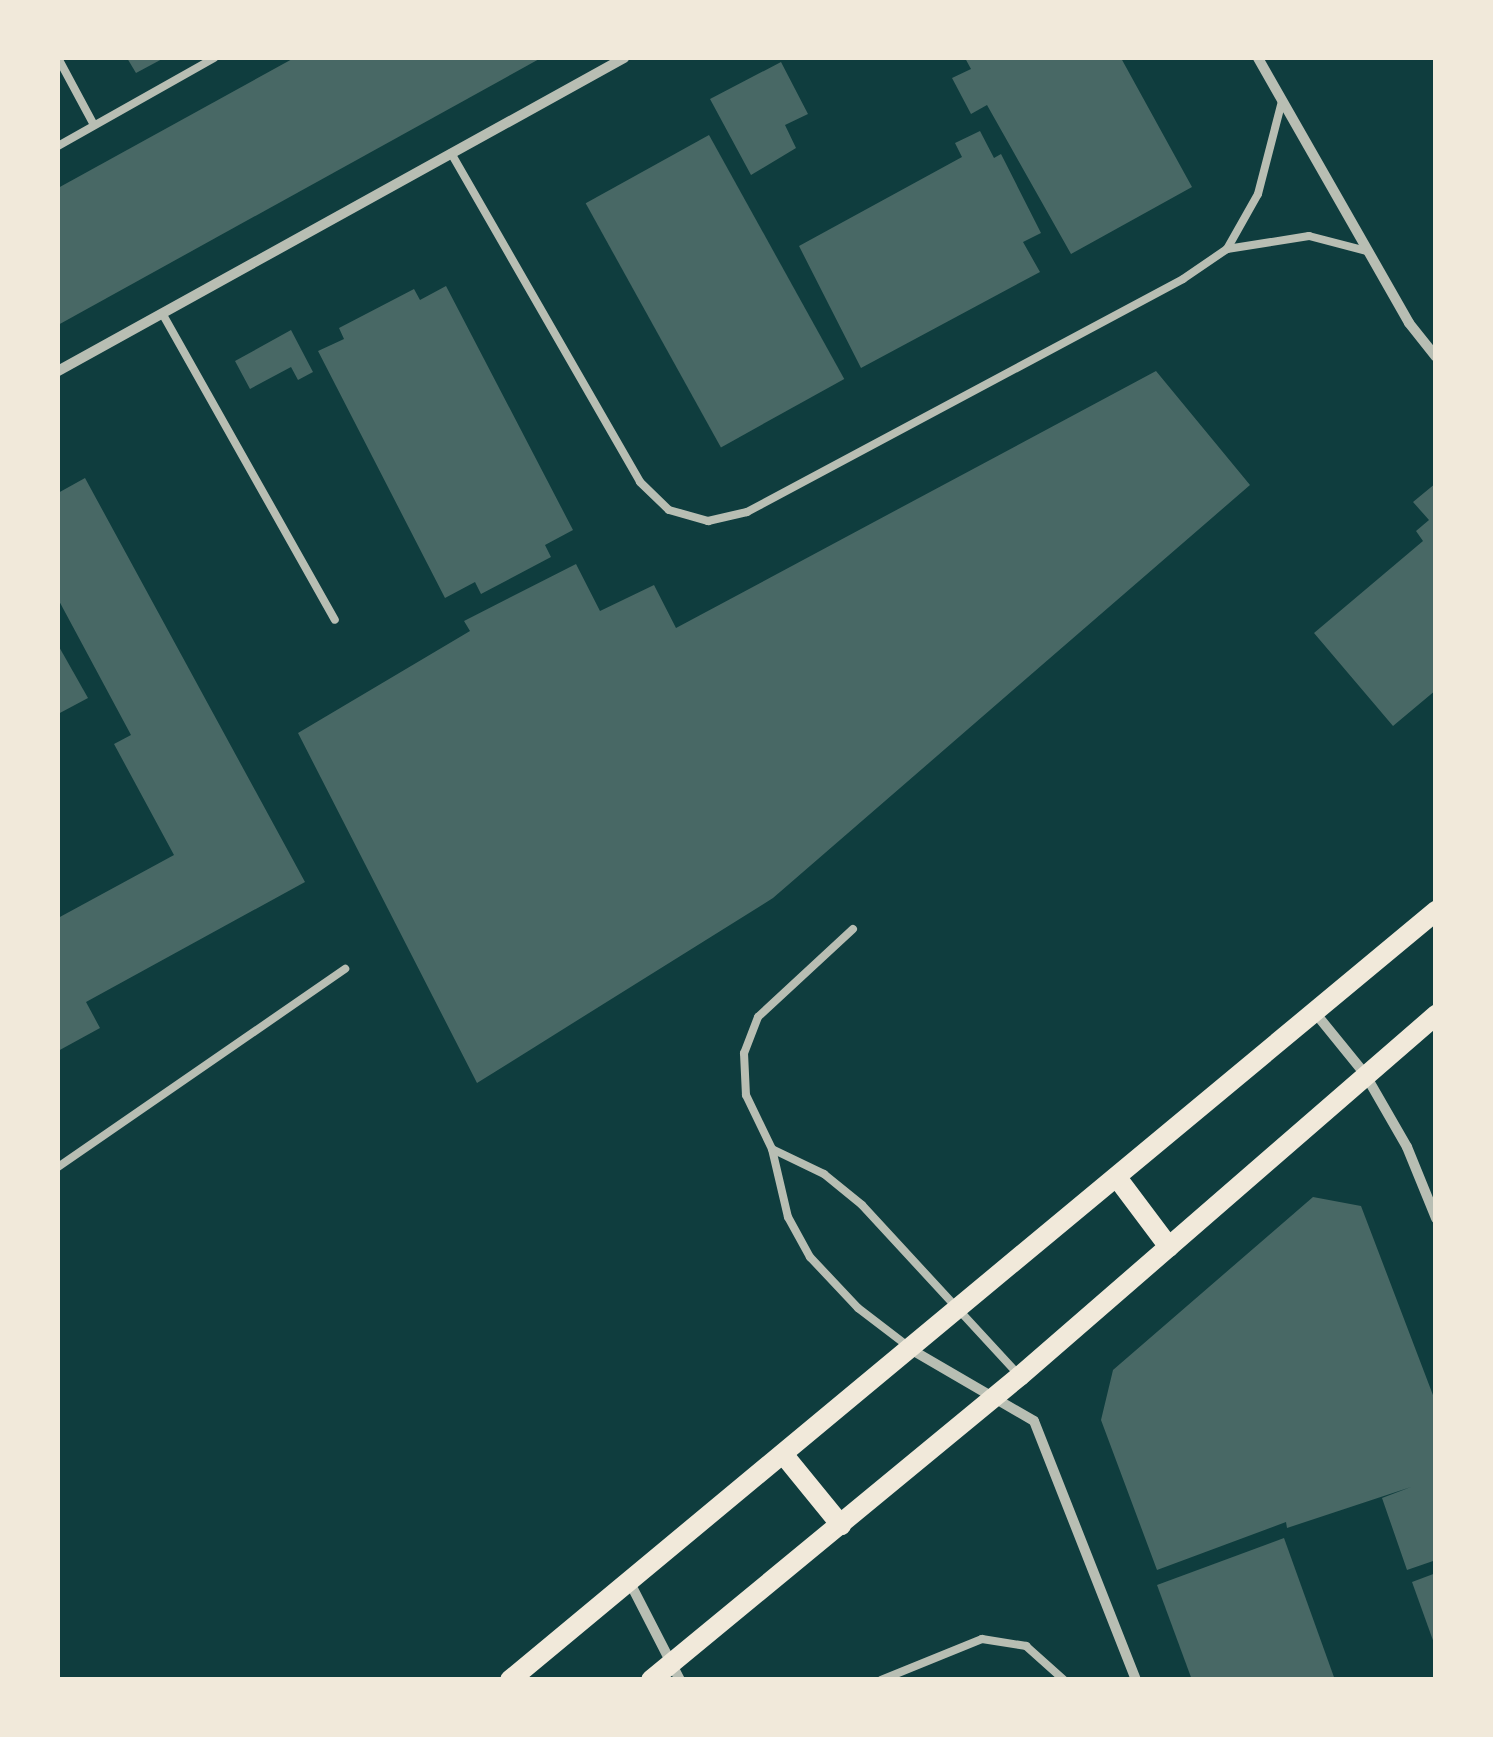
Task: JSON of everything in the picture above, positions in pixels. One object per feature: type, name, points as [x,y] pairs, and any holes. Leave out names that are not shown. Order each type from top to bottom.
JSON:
[{"type":"main road","points":[[510,1680],[628,1578],[960,1311],[1317,1015],[1436,910]]},
{"type":"main road","points":[[651,1680],[677,1671],[840,1526],[1020,1376],[1436,1015]]},
{"type":"main road","points":[[1118,1179],[1169,1247]]},
{"type":"main road","points":[[783,1454],[840,1526]]},
{"type":"street","points":[[58,372],[624,58]]},
{"type":"street","points":[[1258,58],[1367,250],[1436,356]]},
{"type":"street","points":[[1317,1015],[1366,1074],[1407,1147],[1436,1218]]},
{"type":"street","points":[[912,1350],[1034,1422],[1136,1680]]},
{"type":"street","points":[[628,1578],[677,1671]]},
{"type":"lane","points":[[58,58],[94,125]]},
{"type":"lane","points":[[58,146],[214,58]]},
{"type":"lane","points":[[452,153],[640,482],[669,510],[708,521],[748,512],[1183,279],[1226,249],[1253,208],[1282,100]]},
{"type":"lane","points":[[1226,249],[1309,236],[1367,250]]},
{"type":"lane","points":[[162,312],[335,620]]},
{"type":"lane","points":[[853,929],[758,1016],[744,1053],[746,1095],[772,1149],[788,1217],[810,1256],[858,1308],[912,1350]]},
{"type":"lane","points":[[58,1167],[346,968]]},
{"type":"lane","points":[[772,1149],[824,1174],[862,1205],[1020,1376]]},
{"type":"lane","points":[[880,1680],[982,1639],[1026,1646],[1064,1680]]},
{"type":"building","points":[[127,58],[164,58],[136,73]]},
{"type":"building","points":[[294,58],[541,58],[58,325],[58,188]]},
{"type":"building","points":[[965,58],[1121,58],[1192,187],[1071,254],[987,105],[971,114],[952,78],[971,69]]},
{"type":"building","points":[[781,62],[808,114],[785,125],[796,148],[751,175],[710,99]]},
{"type":"building","points":[[980,131],[994,158],[1001,154],[1041,233],[1023,242],[1040,272],[861,368],[799,246],[962,157],[955,143]]},
{"type":"building","points":[[709,135],[844,379],[721,447],[586,203]]},
{"type":"building","points":[[446,286],[573,530],[545,545],[551,557],[481,594],[475,582],[445,598],[318,351],[344,339],[339,328],[414,289],[420,300]]},
{"type":"building","points":[[291,330],[313,372],[298,380],[291,367],[250,389],[235,361]]},
{"type":"building","points":[[1156,371],[1250,485],[773,898],[477,1083],[298,733],[470,631],[464,621],[576,564],[600,611],[654,585],[676,628]]},
{"type":"building","points":[[85,478],[305,882],[86,1002],[100,1028],[58,1051],[58,918],[174,855],[114,744],[131,735],[58,599],[58,493]]},
{"type":"building","points":[[1436,483],[1436,690],[1393,726],[1314,633],[1423,541],[1416,531],[1429,520],[1413,502]]},
{"type":"building","points":[[58,645],[88,698],[58,714]]},
{"type":"building","points":[[1313,1197],[1361,1206],[1436,1403],[1436,1560],[1407,1570],[1382,1498],[1411,1487],[1287,1528],[1286,1522],[1157,1570],[1101,1420],[1113,1370]]},
{"type":"building","points":[[1284,1538],[1335,1680],[1192,1680],[1157,1585]]},
{"type":"building","points":[[1436,1573],[1436,1645],[1435,1646],[1412,1582]]}]
